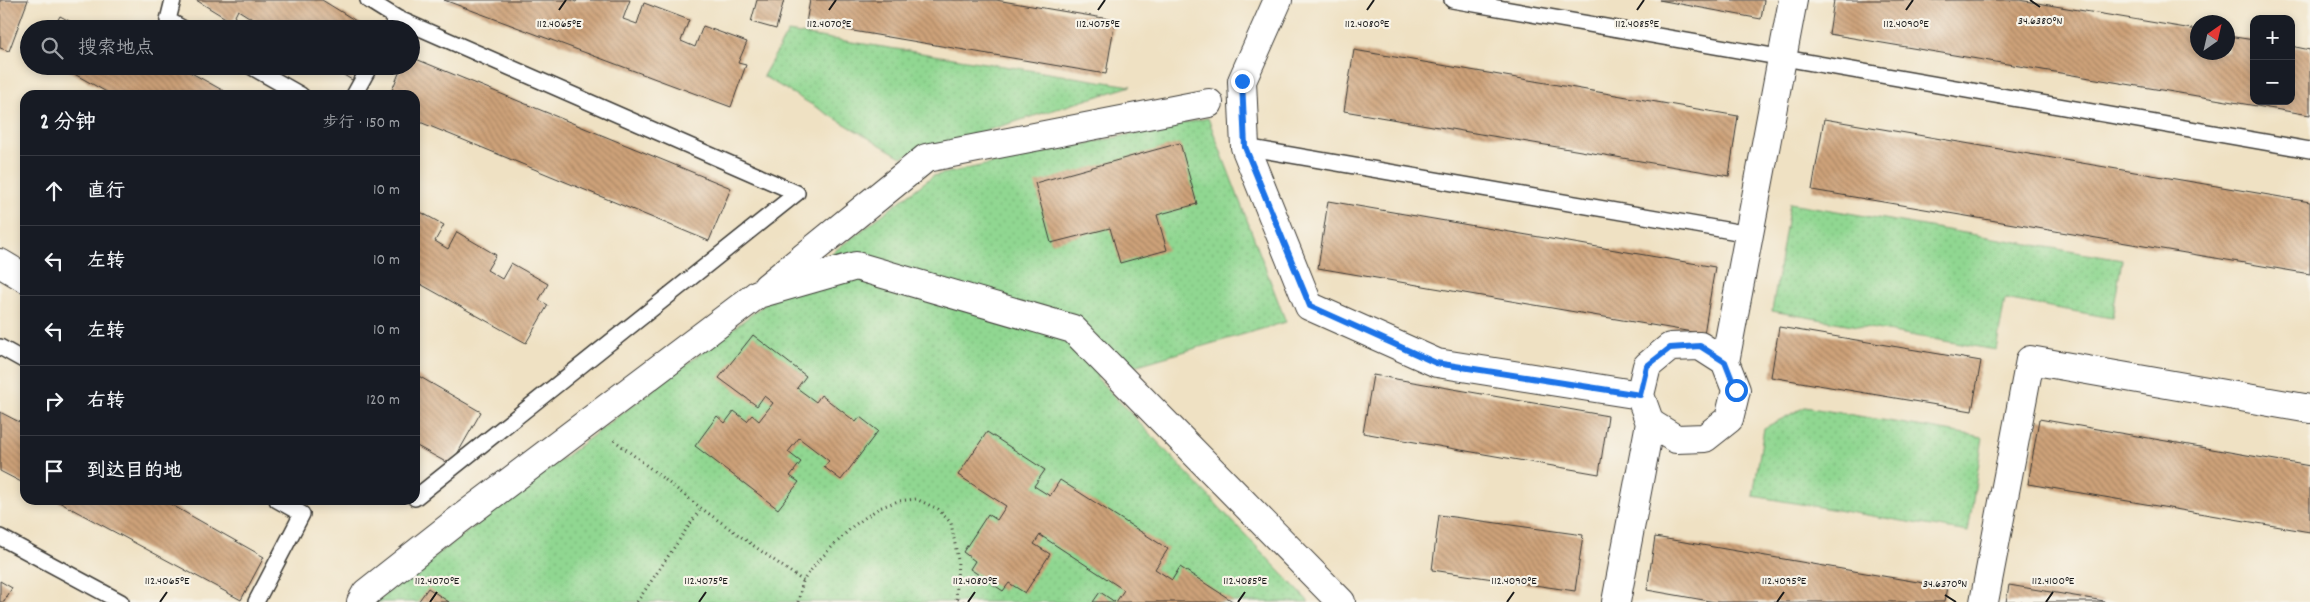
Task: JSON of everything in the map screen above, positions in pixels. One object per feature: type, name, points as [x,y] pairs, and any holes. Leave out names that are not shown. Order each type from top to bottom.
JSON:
[{"type":"street","points":[[1278,0],[1242,81],[1245,147],[1310,306],[1436,363],[1640,395]]},
{"type":"street","points":[[1650,423],[1676,439],[1705,438],[1729,419],[1736,390],[1725,362],[1793,0]]},
{"type":"street","points":[[361,602],[366,592],[758,294],[926,158],[1209,103]]},
{"type":"street","points":[[0,263],[20,275]]},
{"type":"street","points":[[758,294],[856,266],[1073,329],[1341,602]]},
{"type":"street","points":[[1616,602],[1650,423],[1640,395],[1647,366],[1670,348],[1700,346],[1725,362]]},
{"type":"street","points":[[1984,602],[2030,360],[2310,409]]},
{"type":"lane","points":[[168,20],[172,0]]},
{"type":"lane","points":[[368,0],[391,20]]},
{"type":"lane","points":[[1452,0],[2310,150]]},
{"type":"lane","points":[[420,34],[796,193],[420,494]]},
{"type":"lane","points":[[266,75],[292,90]]},
{"type":"lane","points":[[357,90],[365,75]]},
{"type":"lane","points":[[1245,147],[1749,234]]},
{"type":"lane","points":[[0,347],[20,358]]},
{"type":"lane","points":[[256,602],[302,514],[286,505]]},
{"type":"lane","points":[[0,537],[121,602]]},
{"type":"path","points":[[590,421],[701,508],[803,581]]},
{"type":"path","points":[[798,602],[803,581],[816,563],[853,526],[878,508],[898,501],[916,499],[938,509],[951,523],[958,560],[957,601],[964,602]]},
{"type":"path","points":[[637,602],[701,508]]},
{"type":"green space","points":[[788,32],[1131,86],[901,157],[763,76]]},
{"type":"green space","points":[[1208,118],[1286,322],[1096,377],[1309,602],[375,602],[933,176]]},
{"type":"green space","points":[[1790,203],[2122,260],[2112,318],[2005,299],[1996,350],[1772,311]]},
{"type":"green space","points":[[1805,407],[1983,437],[1968,532],[1753,496],[1764,428]]},
{"type":"building","points":[[0,0],[28,0],[9,51],[0,48]]},
{"type":"building","points":[[196,0],[322,0],[354,20],[254,20],[238,10],[233,20],[229,20]]},
{"type":"building","points":[[444,0],[571,0],[576,2],[577,0],[630,0],[623,19],[637,24],[644,3],[689,20],[681,41],[695,47],[703,26],[747,42],[738,63],[746,65],[731,107]]},
{"type":"building","points":[[757,0],[784,0],[776,29],[751,22]]},
{"type":"building","points":[[810,0],[996,0],[1115,20],[1106,74],[806,23]]},
{"type":"building","points":[[1659,0],[1764,0],[1761,19]]},
{"type":"building","points":[[1834,0],[2019,0],[2190,29],[2190,60],[2235,60],[2235,37],[2250,39],[2250,105],[1829,34]]},
{"type":"building","points":[[60,16],[67,20],[58,20]]},
{"type":"building","points":[[2295,47],[2310,50],[2310,115],[2251,105],[2295,105]]},
{"type":"building","points":[[1354,50],[1738,116],[1729,176],[1344,111]]},
{"type":"building","points":[[420,61],[731,188],[709,241],[420,122],[420,90],[392,90],[398,75],[420,75]]},
{"type":"building","points":[[76,75],[195,75],[222,90],[103,90]]},
{"type":"building","points":[[344,75],[355,75],[352,80]]},
{"type":"building","points":[[1824,119],[2310,202],[2310,274],[1812,190]]},
{"type":"building","points":[[1180,143],[1197,204],[1157,215],[1167,250],[1120,263],[1110,228],[1051,243],[1035,183]]},
{"type":"building","points":[[1328,201],[1715,267],[1704,334],[1318,268]]},
{"type":"building","points":[[420,212],[444,225],[435,241],[448,249],[457,232],[496,255],[487,270],[502,279],[511,263],[548,284],[539,300],[548,305],[526,343],[420,284]]},
{"type":"building","points":[[1779,327],[1981,361],[1972,411],[1771,377]]},
{"type":"building","points":[[753,335],[806,376],[797,388],[816,402],[821,395],[856,422],[860,417],[878,431],[841,480],[824,467],[829,461],[799,438],[788,452],[801,462],[790,476],[799,482],[778,509],[695,446],[717,416],[725,423],[734,411],[747,421],[752,415],[759,421],[773,403],[764,396],[757,406],[719,378]]},
{"type":"building","points":[[1373,375],[1608,416],[1599,474],[1363,433]]},
{"type":"building","points":[[420,377],[481,412],[451,465],[420,448]]},
{"type":"building","points":[[0,412],[20,422],[20,481],[0,471]]},
{"type":"building","points":[[2039,419],[2310,466],[2310,532],[2028,484]]},
{"type":"building","points":[[987,432],[1045,470],[1034,486],[1050,496],[1060,480],[1168,549],[1155,569],[1172,580],[1180,567],[1234,602],[1116,602],[1124,590],[1040,535],[1034,544],[1050,554],[1025,593],[1009,583],[1003,591],[970,569],[975,561],[963,552],[988,514],[997,520],[1006,506],[958,475]]},
{"type":"building","points":[[64,505],[172,505],[264,557],[241,600]]},
{"type":"building","points":[[1439,515],[1583,535],[1575,591],[1432,570]]},
{"type":"building","points":[[1655,537],[1947,587],[1944,602],[1715,602],[1647,590]]},
{"type":"building","points":[[0,581],[12,588],[4,602],[0,602]]},
{"type":"building","points":[[2009,585],[2104,601],[2104,602],[2006,602]]},
{"type":"building","points":[[428,588],[449,602],[418,602]]},
{"type":"building","points":[[1100,592],[1115,602],[1093,602]]},
{"type":"route","points":[[1242,81],[1245,147],[1310,306],[1436,363],[1640,395],[1647,366],[1670,348],[1700,346],[1725,362],[1736,390]]}]
